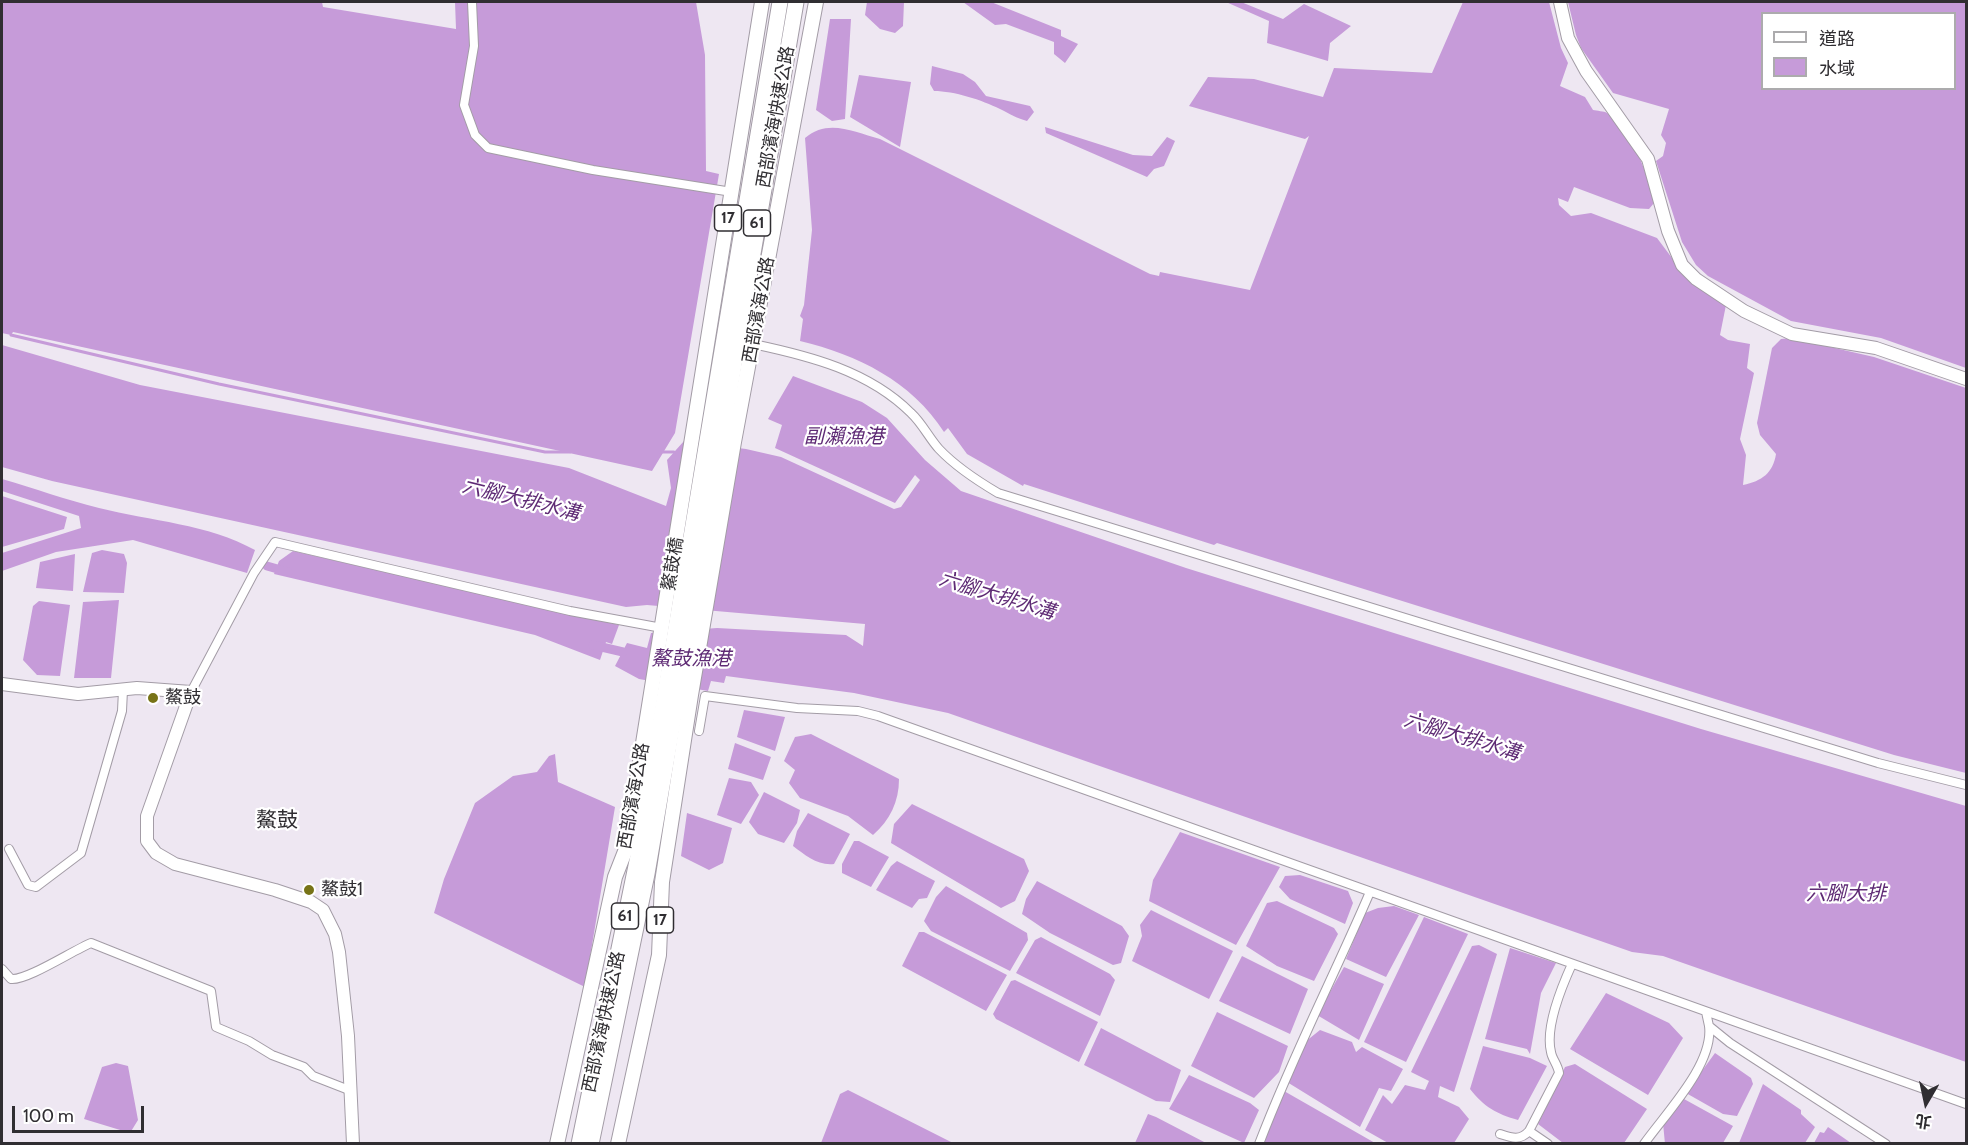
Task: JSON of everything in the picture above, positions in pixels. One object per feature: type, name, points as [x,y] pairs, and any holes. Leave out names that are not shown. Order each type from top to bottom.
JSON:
[{"type":"highway","name":"西部濱海快速公路","points":[[720,443],[780,2]]},
{"type":"highway","name":"西部濱海快速公路","points":[[720,443],[796,2]]},
{"type":"highway","name":"鰲鼓橋","points":[[670,693],[720,443]]},
{"type":"highway","name":"西部濱海快速公路","points":[[579,1143],[670,693]]},
{"type":"highway","name":"西部濱海快速公路","points":[[591,1143],[647,874],[670,693]]},
{"type":"main road","name":"17","points":[[732,192],[762,2]]},
{"type":"main road","name":"西部濱海公路","points":[[720,443],[753,344],[816,2]]},
{"type":"main road","name":"鰲鼓橋","points":[[670,693],[662,628],[732,192]]},
{"type":"main road","name":"17","points":[[618,1143],[659,956],[670,693]]},
{"type":"main road","name":"西部濱海公路","points":[[557,1143],[615,877],[626,849],[670,693]]},
{"type":"street","points":[[472,2],[474,46],[464,105],[479,140],[498,152],[732,192]]},
{"type":"street","points":[[1560,2],[1568,38],[1586,71],[1648,159],[1668,231],[1682,265],[1696,279],[1744,310],[1792,334],[1876,348],[1966,379]]},
{"type":"street","points":[[753,344],[830,364],[863,378],[890,394],[912,414],[939,449],[968,475],[998,493],[1519,655],[1878,763],[1966,785]]},
{"type":"street","points":[[353,1143],[348,1036],[339,952],[335,934],[323,910],[311,902],[275,890],[175,864],[156,853],[147,841],[147,816],[191,692],[254,573],[275,542],[570,610],[662,628]]},
{"type":"street","points":[[4,688],[78,694],[160,688],[191,692]]},
{"type":"street","points":[[9,849],[28,885],[36,887],[81,853],[122,711],[123,690]]},
{"type":"street","points":[[699,731],[705,696],[797,708],[858,711],[878,716],[1966,1104]]},
{"type":"street","points":[[1259,1143],[1308,1024],[1339,964],[1370,892]]},
{"type":"street","points":[[2,969],[11,979],[24,978],[91,943],[184,982],[207,987],[211,991],[216,1027],[249,1041],[272,1055],[304,1067],[314,1076],[350,1090]]},
{"type":"street","points":[[1500,1134],[1514,1139],[1524,1136],[1529,1131],[1559,1073],[1551,1053],[1551,1034],[1562,990],[1572,964]]},
{"type":"street","points":[[1644,1143],[1701,1064],[1710,1038],[1706,1012]]},
{"type":"street","points":[[1708,1026],[1730,1043],[1886,1143]]},
{"type":"street","points":[[1529,1131],[1548,1143]]},
{"type":"water","points":[[2,2],[322,2],[323,7],[456,29],[455,2],[696,2],[705,55],[706,171],[719,174],[675,433],[652,471],[13,332],[11,335],[2,333]]},
{"type":"water","points":[[867,2],[904,2],[903,26],[895,33],[880,29],[865,15]]},
{"type":"water","points":[[963,2],[991,2],[1061,30],[1061,36],[1078,44],[1065,63],[1054,54],[1054,42],[1006,24],[995,25]]},
{"type":"water","points":[[1226,2],[1241,2],[1283,19],[1304,4],[1351,26],[1330,43],[1328,61],[1267,43],[1269,21]]},
{"type":"water","points":[[1463,2],[1549,2],[1561,48],[1568,63],[1560,86],[1585,97],[1593,110],[1607,113],[1623,129],[1638,154],[1654,203],[1649,209],[1630,208],[1574,187],[1568,202],[1558,198],[1559,205],[1571,216],[1591,213],[1657,238],[1675,262],[1726,305],[1720,335],[1728,340],[1750,344],[1747,368],[1754,373],[1740,439],[1746,455],[1743,485],[1766,475],[1776,454],[1760,435],[1757,423],[1772,348],[1781,339],[1791,338],[1874,357],[1966,388],[1966,773],[1894,755],[1217,543],[1214,545],[1024,484],[1023,486],[967,454],[948,428],[944,432],[916,398],[899,384],[862,362],[800,341],[803,319],[800,316],[804,305],[812,230],[805,138],[814,132],[841,128],[880,139],[1150,274],[1159,276],[1160,272],[1250,290],[1309,136],[1305,139],[1189,106],[1208,77],[1254,79],[1323,97],[1334,68],[1432,73]]},
{"type":"water","points":[[1568,2],[1966,2],[1966,368],[1881,338],[1791,321],[1708,276],[1696,265],[1682,242],[1656,161],[1663,156],[1666,143],[1661,135],[1669,109],[1613,93],[1581,48]]},
{"type":"water","points":[[830,19],[851,19],[845,119],[832,121],[816,110]]},
{"type":"water","points":[[932,66],[963,74],[975,82],[986,96],[1030,106],[1034,112],[1027,121],[976,99],[934,91],[930,84]]},
{"type":"water","points":[[859,75],[911,82],[900,147],[850,117]]},
{"type":"water","points":[[1045,127],[1133,155],[1152,156],[1167,137],[1175,141],[1164,166],[1154,169],[1147,177],[1046,133]]},
{"type":"water","name":"六腳大排","points":[[2,345],[140,385],[569,468],[666,506],[671,488],[667,460],[684,441],[746,449],[781,457],[894,509],[901,507],[920,480],[915,475],[895,503],[775,448],[782,425],[768,419],[793,376],[862,402],[887,418],[925,460],[961,491],[1186,568],[1701,729],[1966,806],[1966,1062],[1663,956],[1632,952],[948,713],[854,693],[726,676],[724,683],[711,681],[708,691],[639,679],[615,666],[627,643],[647,648],[651,633],[717,628],[846,635],[863,646],[865,624],[647,605],[626,607],[52,481],[2,467]]},
{"type":"water","points":[[2,479],[99,508],[218,534],[255,550],[247,573],[133,540],[56,552],[2,571],[2,553],[81,528],[79,516],[2,491]]},
{"type":"water","points":[[2,496],[67,517],[64,529],[2,547]]},
{"type":"water","points":[[102,550],[124,554],[127,563],[124,593],[83,592],[92,553]]},
{"type":"water","points":[[293,551],[619,625],[612,644],[606,642],[600,660],[535,635],[274,574],[279,561]]},
{"type":"water","points":[[75,554],[73,591],[36,588],[40,562]]},
{"type":"water","points":[[119,600],[111,678],[74,678],[83,602]]},
{"type":"water","points":[[39,601],[70,605],[60,676],[37,675],[23,660],[33,606]]},
{"type":"water","points":[[744,710],[785,717],[775,751],[737,737]]},
{"type":"water","points":[[811,734],[899,779],[892,810],[873,835],[848,816],[800,798],[789,783],[795,770],[784,761],[795,737]]},
{"type":"water","points":[[735,743],[771,757],[763,780],[728,769]]},
{"type":"water","points":[[555,754],[558,782],[615,807],[585,987],[434,913],[444,879],[475,803],[513,776],[537,772],[549,756]]},
{"type":"water","points":[[729,778],[751,782],[759,795],[741,824],[717,815]]},
{"type":"water","points":[[764,792],[800,810],[797,823],[784,843],[758,834],[749,822]]},
{"type":"water","points":[[912,804],[1024,859],[1029,871],[1015,901],[1001,908],[891,843],[894,824]]},
{"type":"water","points":[[687,813],[732,828],[723,863],[709,870],[681,856]]},
{"type":"water","points":[[808,813],[850,834],[834,864],[817,862],[793,846],[797,831]]},
{"type":"water","points":[[1180,832],[1280,867],[1236,945],[1149,901],[1153,880]]},
{"type":"water","points":[[854,841],[859,841],[889,857],[871,887],[842,873],[842,864]]},
{"type":"water","points":[[897,861],[935,881],[927,898],[919,899],[912,908],[876,890],[891,866]]},
{"type":"water","points":[[1300,875],[1348,891],[1353,903],[1345,924],[1290,899],[1279,887],[1285,876]]},
{"type":"water","points":[[1037,881],[1122,926],[1129,936],[1121,963],[1113,965],[1050,933],[1022,914],[1026,899]]},
{"type":"water","points":[[946,886],[1027,933],[1028,940],[1010,971],[931,931],[924,921],[936,897]]},
{"type":"water","points":[[1277,901],[1334,928],[1338,934],[1314,981],[1277,966],[1246,946],[1267,903]]},
{"type":"water","points":[[1394,906],[1419,915],[1386,977],[1346,959],[1365,913],[1378,908]]},
{"type":"water","points":[[1151,910],[1233,951],[1209,999],[1132,961],[1142,936],[1140,925]]},
{"type":"water","points":[[1424,917],[1468,934],[1406,1062],[1364,1042]]},
{"type":"water","points":[[919,932],[924,932],[1007,975],[986,1011],[902,966]]},
{"type":"water","points":[[1041,937],[1110,974],[1115,980],[1100,1016],[1016,973],[1035,940]]},
{"type":"water","points":[[1479,945],[1497,954],[1454,1092],[1440,1086],[1438,1097],[1459,1107],[1469,1119],[1454,1143],[1388,1143],[1365,1130],[1383,1095],[1392,1104],[1405,1085],[1425,1090],[1429,1081],[1411,1072],[1472,946]]},
{"type":"water","points":[[1510,948],[1556,963],[1541,993],[1530,1054],[1527,1049],[1485,1039]]},
{"type":"water","points":[[1242,956],[1308,989],[1290,1034],[1219,1001]]},
{"type":"water","points":[[1344,967],[1384,984],[1359,1040],[1317,1015]]},
{"type":"water","points":[[1015,980],[1098,1022],[1079,1062],[996,1019],[993,1014],[1011,981]]},
{"type":"water","points":[[1606,993],[1669,1023],[1683,1038],[1648,1095],[1570,1049]]},
{"type":"water","points":[[1217,1012],[1288,1046],[1279,1072],[1254,1098],[1191,1066]]},
{"type":"water","points":[[1101,1028],[1181,1070],[1170,1102],[1156,1101],[1084,1065]]},
{"type":"water","points":[[1320,1030],[1352,1042],[1356,1052],[1362,1047],[1403,1069],[1391,1091],[1379,1088],[1360,1127],[1287,1082],[1305,1042]]},
{"type":"water","points":[[1483,1046],[1530,1058],[1547,1066],[1518,1120],[1491,1109],[1470,1089]]},
{"type":"water","points":[[1715,1053],[1751,1078],[1753,1084],[1737,1116],[1723,1114],[1686,1093]]},
{"type":"water","points":[[116,1063],[128,1066],[138,1120],[130,1133],[84,1119],[102,1067]]},
{"type":"water","points":[[1575,1064],[1647,1109],[1624,1143],[1563,1143],[1538,1124],[1565,1067]]},
{"type":"water","points":[[1189,1075],[1250,1103],[1259,1110],[1244,1143],[1169,1109]]},
{"type":"water","points":[[1763,1084],[1801,1110],[1801,1114],[1815,1127],[1805,1143],[1739,1143]]},
{"type":"water","points":[[848,1090],[953,1143],[821,1143],[840,1094]]},
{"type":"water","points":[[1284,1091],[1375,1143],[1263,1144]]},
{"type":"water","points":[[1684,1099],[1733,1126],[1723,1143],[1665,1144],[1663,1123]]},
{"type":"water","points":[[1148,1114],[1156,1117],[1206,1143],[1135,1143]]},
{"type":"water","points":[[1828,1127],[1851,1143],[1814,1143],[1820,1132],[1824,1133]]},
{"type":"waterway","points":[[11,335],[219,384],[545,452],[570,452]]},
{"type":"waterway","points":[[661,452],[674,452]]},
{"type":"waterway","points":[[267,566],[288,572]]},
{"type":"waterway","points":[[593,645],[623,652]]},
{"type":"place","name":"鰲鼓","points":[[153,698]]},
{"type":"place","name":"鰲鼓1","points":[[309,890]]},
{"type":"district","name":"鰲鼓","points":[[277,821]]},
{"type":"water label","name":"副瀨漁港","points":[[844,437]]},
{"type":"water label","name":"六腳大排水溝","points":[[521,500]]},
{"type":"water label","name":"六腳大排水溝","points":[[997,596]]},
{"type":"water label","name":"鰲鼓漁港","points":[[691,659]]},
{"type":"water label","name":"六腳大排水溝","points":[[1462,737]]}]
